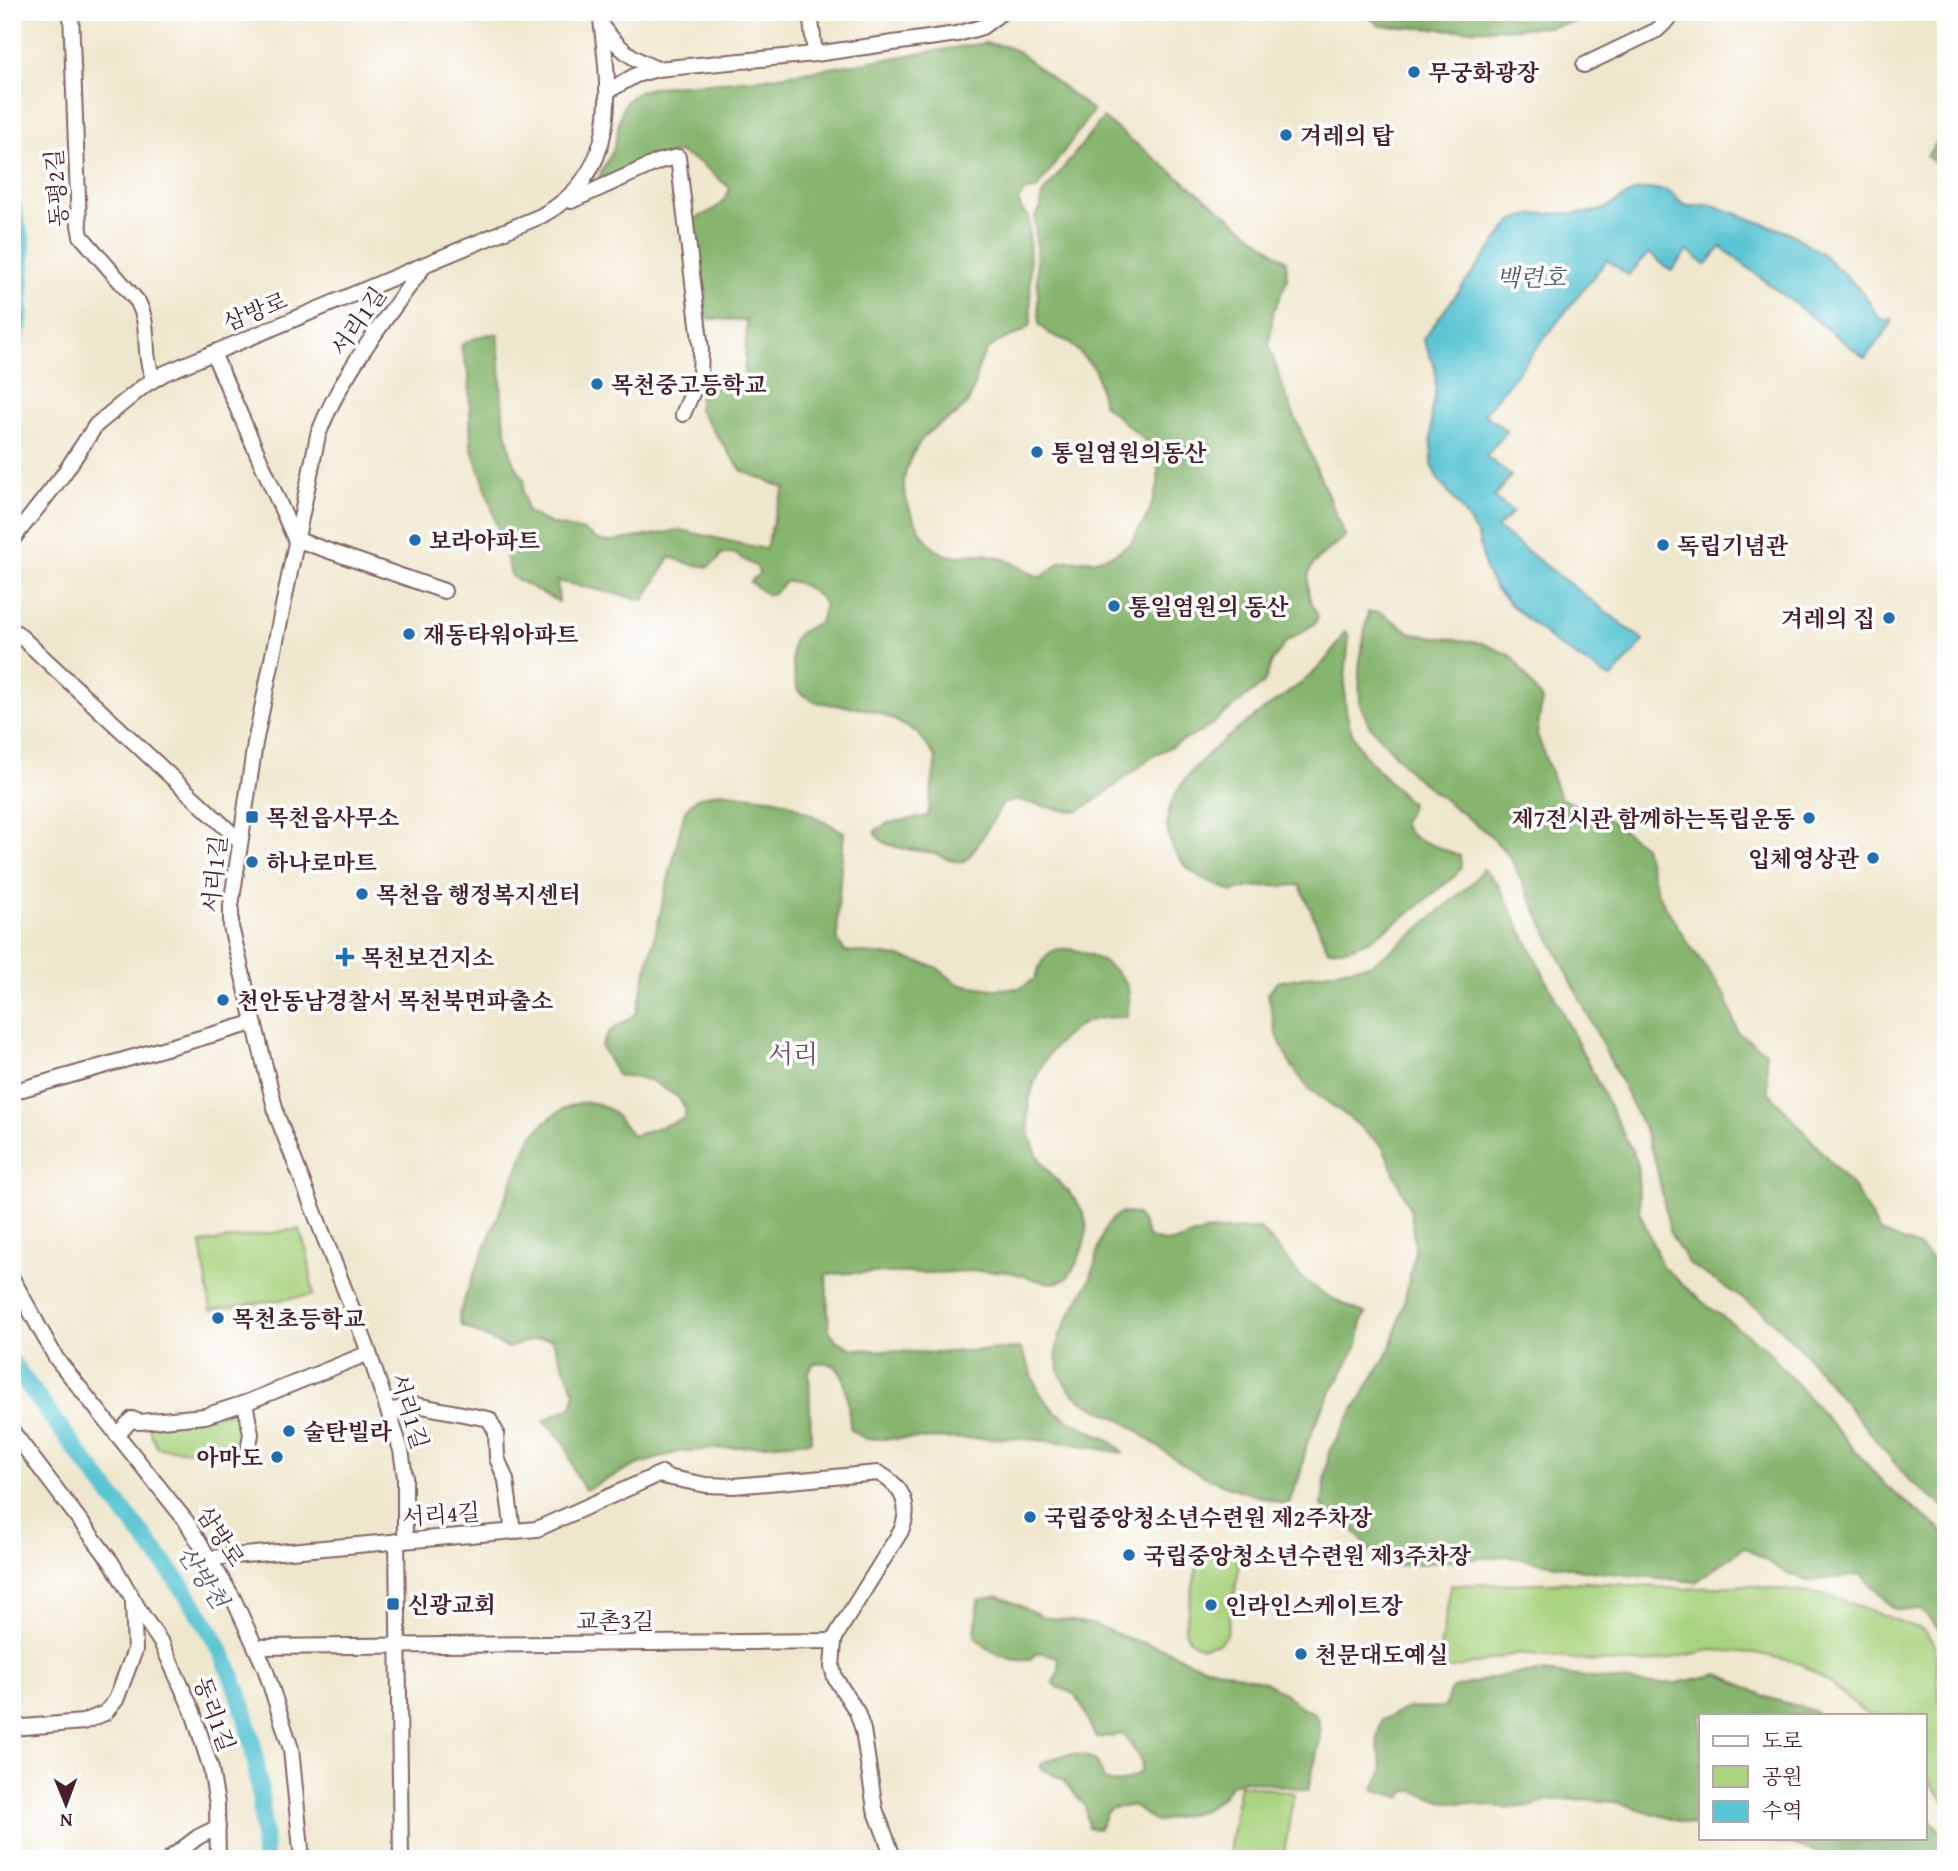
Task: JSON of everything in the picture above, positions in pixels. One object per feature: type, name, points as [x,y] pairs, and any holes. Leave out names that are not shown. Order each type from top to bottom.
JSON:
[{"type":"street","name":"동평2길","points":[[71,12],[81,236],[138,302],[147,327],[148,366],[154,379]]},
{"type":"street","points":[[810,12],[815,54]]},
{"type":"street","points":[[608,92],[636,75],[657,69],[815,54],[957,34],[982,27],[1002,12]]},
{"type":"street","points":[[1584,65],[1657,30],[1676,12]]},
{"type":"street","name":"삼방로","points":[[560,206],[587,177],[600,149],[608,92],[601,20]]},
{"type":"street","points":[[601,20],[619,48],[634,60],[657,69]]},
{"type":"street","name":"삼방로","points":[[15,533],[63,475],[96,425],[154,379],[424,266],[660,161],[678,157],[701,349],[700,375],[683,414]]},
{"type":"street","name":"서리1길","points":[[401,1859],[397,1645],[405,1477],[401,1450],[369,1353],[276,1116],[231,927],[231,906],[255,743],[318,435],[328,406],[424,266]]},
{"type":"street","points":[[213,353],[295,539],[444,591]]},
{"type":"street","points":[[14,629],[240,841]]},
{"type":"street","points":[[12,1092],[253,1023]]},
{"type":"street","name":"삼방로","points":[[12,1278],[56,1358],[186,1521],[233,1598],[256,1647],[292,1749],[302,1859]]},
{"type":"street","points":[[117,1435],[132,1419],[139,1422],[205,1416],[245,1403],[369,1353]]},
{"type":"street","points":[[245,1403],[254,1438]]},
{"type":"street","points":[[388,1411],[416,1405],[489,1419],[496,1432],[497,1458],[506,1480],[513,1532]]},
{"type":"street","name":"동리1길","points":[[12,1431],[112,1563],[162,1644],[193,1712],[211,1769],[217,1804],[218,1859]]},
{"type":"street","name":"서리4길","points":[[211,1558],[537,1529],[660,1474],[706,1485],[734,1486],[878,1474],[894,1483],[906,1501],[906,1519],[834,1641]]},
{"type":"street","name":"동리1길","points":[[12,1728],[83,1722],[105,1713],[116,1700],[135,1650],[133,1597]]},
{"type":"street","points":[[834,1641],[832,1667],[835,1678],[857,1712],[863,1730],[875,1809],[894,1859]]},
{"type":"street","name":"교촌3길","points":[[397,1645],[834,1641]]},
{"type":"street","points":[[256,1647],[397,1645]]},
{"type":"street","points":[[169,1859],[198,1837],[218,1827]]},
{"type":"green space","points":[[1363,12],[1583,12],[1577,22],[1549,27],[1460,30],[1380,26]]},
{"type":"green space","points":[[985,43],[1017,51],[1093,111],[1036,190],[1025,191],[1018,200],[1022,211],[1029,217],[1031,324],[1021,332],[996,343],[986,352],[979,364],[968,402],[958,413],[925,436],[908,466],[904,490],[916,524],[923,535],[947,555],[992,556],[1042,577],[1062,561],[1096,560],[1114,554],[1130,544],[1149,513],[1158,485],[1158,462],[1148,443],[1103,404],[1095,369],[1069,342],[1048,333],[1039,324],[1035,217],[1041,208],[1042,195],[1103,118],[1286,261],[1287,280],[1273,312],[1269,346],[1286,396],[1345,536],[1316,561],[1309,575],[1309,596],[1318,617],[1314,624],[1286,642],[1272,662],[1264,683],[1203,731],[1156,754],[1078,811],[1066,811],[1017,800],[1003,803],[972,853],[961,862],[933,853],[890,845],[877,835],[875,831],[888,823],[928,816],[936,758],[917,732],[886,716],[871,710],[815,702],[798,691],[793,664],[793,643],[806,628],[820,622],[825,604],[808,588],[786,581],[774,593],[766,594],[750,582],[759,574],[758,568],[733,553],[720,554],[719,559],[708,567],[670,557],[644,600],[557,581],[559,602],[512,577],[471,447],[469,376],[461,346],[478,337],[498,334],[503,415],[512,459],[524,480],[523,492],[527,512],[551,524],[584,531],[598,540],[609,542],[681,530],[764,549],[785,488],[742,471],[698,409],[701,388],[733,387],[744,380],[747,321],[703,318],[691,220],[720,205],[730,188],[699,162],[678,152],[602,183],[600,176],[613,150],[622,110],[632,96],[655,87],[760,79]]},
{"type":"green space","points":[[1946,129],[1946,172],[1927,156]]},
{"type":"green space","points":[[1368,612],[1380,612],[1413,634],[1482,643],[1512,656],[1542,700],[1537,734],[1560,798],[1608,819],[1644,846],[1657,892],[1686,940],[1725,994],[1738,1033],[1766,1052],[1768,1091],[1854,1188],[1880,1232],[1919,1247],[1946,1273],[1946,1509],[1908,1479],[1800,1348],[1763,1312],[1688,1263],[1670,1233],[1656,1164],[1645,1131],[1510,857],[1491,836],[1415,777],[1369,725],[1360,704],[1359,668]]},
{"type":"green space","points":[[1346,631],[1349,638],[1345,703],[1352,732],[1359,747],[1411,804],[1402,822],[1406,829],[1419,839],[1460,856],[1461,868],[1454,877],[1408,914],[1370,940],[1350,948],[1328,950],[1300,885],[1250,887],[1232,892],[1190,870],[1169,838],[1169,811],[1181,785],[1202,760],[1229,736],[1309,677],[1328,657]]},
{"type":"green space","points":[[720,792],[776,799],[844,832],[837,919],[838,941],[845,951],[901,957],[936,967],[958,984],[993,989],[1019,988],[1035,979],[1048,954],[1060,949],[1071,949],[1107,964],[1124,981],[1129,996],[1127,1017],[1088,1022],[1062,1039],[1041,1068],[1029,1102],[1028,1120],[1037,1154],[1078,1204],[1086,1222],[1084,1244],[1069,1276],[1050,1283],[996,1271],[826,1275],[829,1330],[837,1341],[853,1349],[933,1353],[1020,1348],[1036,1385],[1050,1406],[1068,1420],[1109,1440],[1123,1453],[1068,1443],[1014,1438],[866,1439],[851,1430],[845,1384],[835,1366],[826,1363],[813,1364],[809,1372],[811,1441],[678,1452],[637,1465],[585,1490],[575,1473],[565,1443],[544,1420],[573,1406],[575,1392],[552,1339],[539,1338],[507,1348],[461,1325],[459,1314],[472,1279],[530,1139],[544,1124],[561,1111],[580,1103],[601,1105],[633,1136],[683,1119],[686,1110],[678,1097],[650,1080],[617,1075],[601,1046],[609,1032],[636,1014],[685,810],[697,798]]},
{"type":"green space","points":[[1482,869],[1498,884],[1637,1161],[1640,1213],[1662,1266],[1705,1304],[1764,1347],[1886,1486],[1946,1534],[1946,1644],[1944,1634],[1921,1610],[1894,1609],[1861,1575],[1808,1581],[1783,1571],[1744,1547],[1696,1582],[1590,1571],[1506,1556],[1384,1567],[1355,1532],[1328,1514],[1322,1505],[1329,1451],[1391,1348],[1415,1250],[1411,1212],[1383,1147],[1351,1119],[1308,1088],[1289,1062],[1275,1030],[1268,993],[1277,982],[1372,964],[1413,934],[1475,880]]},
{"type":"green space","points":[[1120,1213],[1136,1214],[1148,1237],[1165,1242],[1212,1231],[1260,1229],[1311,1285],[1333,1299],[1366,1314],[1362,1321],[1358,1345],[1321,1410],[1307,1443],[1300,1475],[1289,1503],[1283,1504],[1211,1480],[1173,1458],[1118,1418],[1085,1402],[1067,1387],[1057,1361],[1058,1341],[1092,1275],[1106,1227]]},
{"type":"green space","points":[[299,1229],[308,1255],[313,1295],[211,1310],[201,1243]]},
{"type":"green space","points":[[241,1410],[244,1435],[241,1455],[158,1448],[148,1427]]},
{"type":"green space","name":"인라인스케이트장","points":[[1221,1544],[1234,1552],[1239,1568],[1227,1633],[1219,1643],[1203,1647],[1190,1640],[1185,1626],[1199,1557],[1211,1545]]},
{"type":"green space","points":[[1586,1582],[1684,1589],[1747,1585],[1823,1595],[1923,1630],[1935,1644],[1940,1706],[1946,1716],[1946,1802],[1926,1778],[1926,1714],[1867,1714],[1831,1684],[1800,1663],[1755,1653],[1712,1650],[1647,1663],[1614,1663],[1519,1653],[1436,1672],[1451,1585]]},
{"type":"green space","points":[[999,1596],[1044,1617],[1092,1624],[1165,1649],[1189,1662],[1265,1682],[1283,1692],[1295,1703],[1315,1714],[1319,1723],[1320,1741],[1308,1790],[1244,1780],[1231,1785],[1222,1797],[1204,1810],[1155,1822],[1135,1807],[1115,1808],[1108,1810],[1098,1829],[1088,1828],[1085,1806],[1062,1779],[1041,1769],[1041,1764],[1068,1755],[1087,1756],[1100,1768],[1102,1778],[1117,1783],[1141,1772],[1142,1763],[1124,1734],[1096,1738],[1078,1700],[1053,1682],[1059,1670],[1058,1657],[1036,1653],[1030,1660],[1007,1658],[980,1642],[975,1636],[978,1600]]},
{"type":"green space","points":[[1542,1672],[1647,1684],[1676,1683],[1719,1674],[1769,1698],[1818,1714],[1699,1714],[1699,1827],[1616,1802],[1548,1800],[1533,1806],[1510,1808],[1441,1801],[1415,1791],[1408,1791],[1401,1797],[1373,1790],[1383,1771],[1378,1741],[1382,1720],[1408,1708],[1445,1707],[1450,1691],[1456,1687],[1510,1674]]},
{"type":"green space","points":[[1240,1784],[1294,1793],[1283,1859],[1228,1859]]},
{"type":"green space","points":[[1926,1817],[1946,1836],[1946,1859],[1835,1859],[1799,1846],[1762,1840],[1926,1840]]},
{"type":"water","name":"백련호","points":[[1645,189],[1666,191],[1685,205],[1712,205],[1790,233],[1820,252],[1864,294],[1879,318],[1892,319],[1892,323],[1865,358],[1721,247],[1706,265],[1688,251],[1671,271],[1649,253],[1628,275],[1607,260],[1484,414],[1507,431],[1486,456],[1511,476],[1494,497],[1513,512],[1497,528],[1644,641],[1611,679],[1556,644],[1511,605],[1495,588],[1486,572],[1478,536],[1437,478],[1432,466],[1431,412],[1436,389],[1435,368],[1423,339],[1511,222],[1531,215],[1597,211]]},
{"type":"waterway","name":"산방천","points":[[12,209],[22,242],[19,325],[12,347]]},
{"type":"waterway","name":"산방천","points":[[12,1363],[176,1579],[220,1650],[240,1698],[252,1743],[260,1789],[264,1859]]},
{"type":"place","name":"무궁화광장","points":[[1414,72]]},
{"type":"place","name":"겨레의 탑","points":[[1286,135]]},
{"type":"place","name":"목천중고등학교","points":[[597,384]]},
{"type":"place","name":"통일염원의동산","points":[[1037,452]]},
{"type":"place","name":"보라아파트","points":[[415,540]]},
{"type":"place","name":"독립기념관","points":[[1663,545]]},
{"type":"place","name":"통일염원의 동산","points":[[1114,606]]},
{"type":"place","name":"겨레의 집","points":[[1889,618]]},
{"type":"place","name":"재동타워아파트","points":[[409,634]]},
{"type":"place","name":"목천읍사무소","points":[[252,817]]},
{"type":"place","name":"제7전시관 함께하는독립운동","points":[[1809,818]]},
{"type":"place","name":"입체영상관","points":[[1873,858]]},
{"type":"place","name":"하나로마트","points":[[252,862]]},
{"type":"place","name":"목천읍 행정복지센터","points":[[362,894]]},
{"type":"place","name":"목천보건지소","points":[[345,957]]},
{"type":"place","name":"천안동남경찰서 목천북면파출소","points":[[223,1000]]},
{"type":"place","name":"목천초등학교","points":[[218,1318]]},
{"type":"place","name":"술탄빌라","points":[[289,1431]]},
{"type":"place","name":"아마도","points":[[277,1457]]},
{"type":"place","name":"국립중앙청소년수련원 제2주차장","points":[[1030,1517]]},
{"type":"place","name":"국립중앙청소년수련원 제3주차장","points":[[1129,1555]]},
{"type":"place","name":"신광교회","points":[[393,1604]]},
{"type":"place","name":"인라인스케이트장","points":[[1211,1605]]},
{"type":"place","name":"천문대도예실","points":[[1301,1654]]},
{"type":"district","name":"서리","points":[[793,1053]]}]
